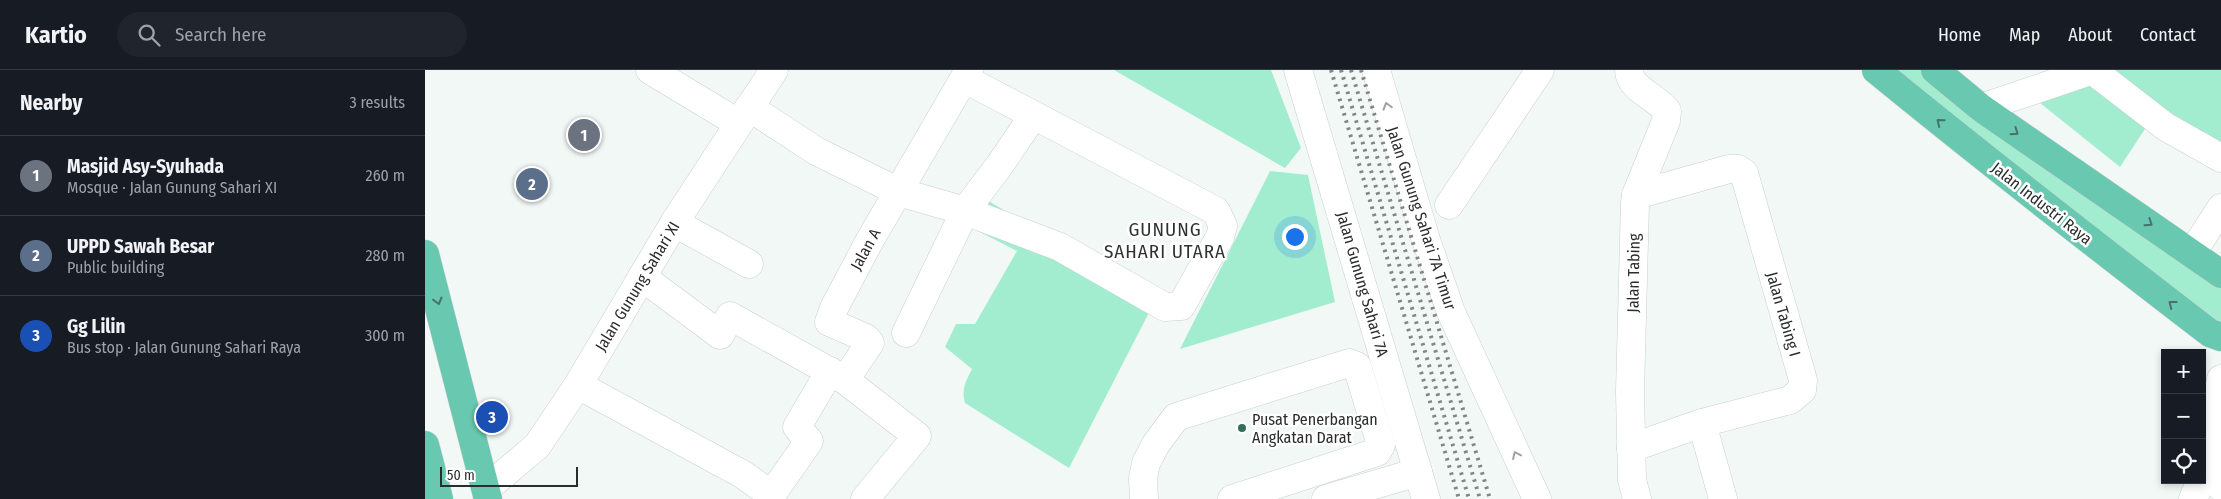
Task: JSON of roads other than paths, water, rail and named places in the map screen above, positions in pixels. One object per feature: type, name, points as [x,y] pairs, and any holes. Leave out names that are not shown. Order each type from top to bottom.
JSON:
[{"type":"main road","name":"Jalan Industri Raya","points":[[1877,70],[1976,152],[2217,340]]},
{"type":"main road","points":[[1935,70],[1981,108],[2221,274]]},
{"type":"main road","points":[[425,254],[487,494]]},
{"type":"main road","points":[[425,446],[439,499]]},
{"type":"street","points":[[650,70],[899,192],[965,211],[1060,247],[1165,307],[1181,306],[1220,237],[1223,226],[1216,211],[1033,116],[967,75]]},
{"type":"street","name":"Jalan Gunung Sahari XI","points":[[487,494],[537,446],[578,385],[675,223],[743,115],[774,70]]},
{"type":"street","name":"Jalan Gunung Sahari 7A","points":[[1298,70],[1426,499]]},
{"type":"street","name":"Jalan Gunung Sahari 7A Timur","points":[[1376,70],[1425,237],[1451,312],[1537,499]]},
{"type":"street","points":[[1449,205],[1540,70]]},
{"type":"street","name":"Jalan Tabing","points":[[1629,70],[1633,83],[1662,104],[1667,111],[1666,121],[1636,196],[1630,392],[1632,480],[1637,499]]},
{"type":"street","points":[[1981,108],[2093,70],[2166,126],[2221,158]]},
{"type":"street","name":"Jalan A","points":[[837,376],[870,343],[866,338],[829,322],[834,308],[870,240],[967,75]]},
{"type":"street","points":[[906,333],[965,211],[1033,116]]},
{"type":"street","name":"Jalan Tabing I","points":[[1631,448],[1702,423],[1790,400],[1802,390],[1803,380],[1744,173],[1738,169],[1729,169],[1636,196]]},
{"type":"street","points":[[2193,253],[2221,208]]},
{"type":"street","points":[[675,223],[749,264]]},
{"type":"street","points":[[642,277],[721,335],[731,316],[837,376],[917,436],[865,499]]},
{"type":"street","points":[[1144,499],[1143,478],[1146,463],[1156,444],[1176,418],[1349,362],[1357,366],[1381,444],[1377,452],[1232,499]]},
{"type":"street","points":[[578,385],[742,474],[762,488],[771,498],[809,441],[797,427],[837,376]]},
{"type":"street","points":[[2221,379],[2217,400],[2217,442],[2221,487]]},
{"type":"street","points":[[1369,408],[1397,400]]},
{"type":"street","points":[[1702,423],[1723,499]]},
{"type":"street","points":[[2206,467],[2217,442]]},
{"type":"street","points":[[1326,499],[1418,472]]},
{"type":"street","points":[[2193,499],[2199,484]]},
{"type":"railway","points":[[1331,70],[1459,499]]},
{"type":"railway","points":[[1341,70],[1469,499]]},
{"type":"railway","points":[[1351,70],[1480,499]]},
{"type":"railway","points":[[1361,70],[1490,499]]},
{"type":"place","name":"Masjid Asy-Syuhada","points":[[584,135]]},
{"type":"place","name":"UPPD Sawah Besar","points":[[532,184]]},
{"type":"place","name":"Gg Lilin","points":[[492,417]]},
{"type":"place","name":"Pusat Penerbangan Angkatan Darat","points":[[1242,428]]},
{"type":"district","name":"GUNUNG SAHARI UTARA","points":[[1165,240]]}]
